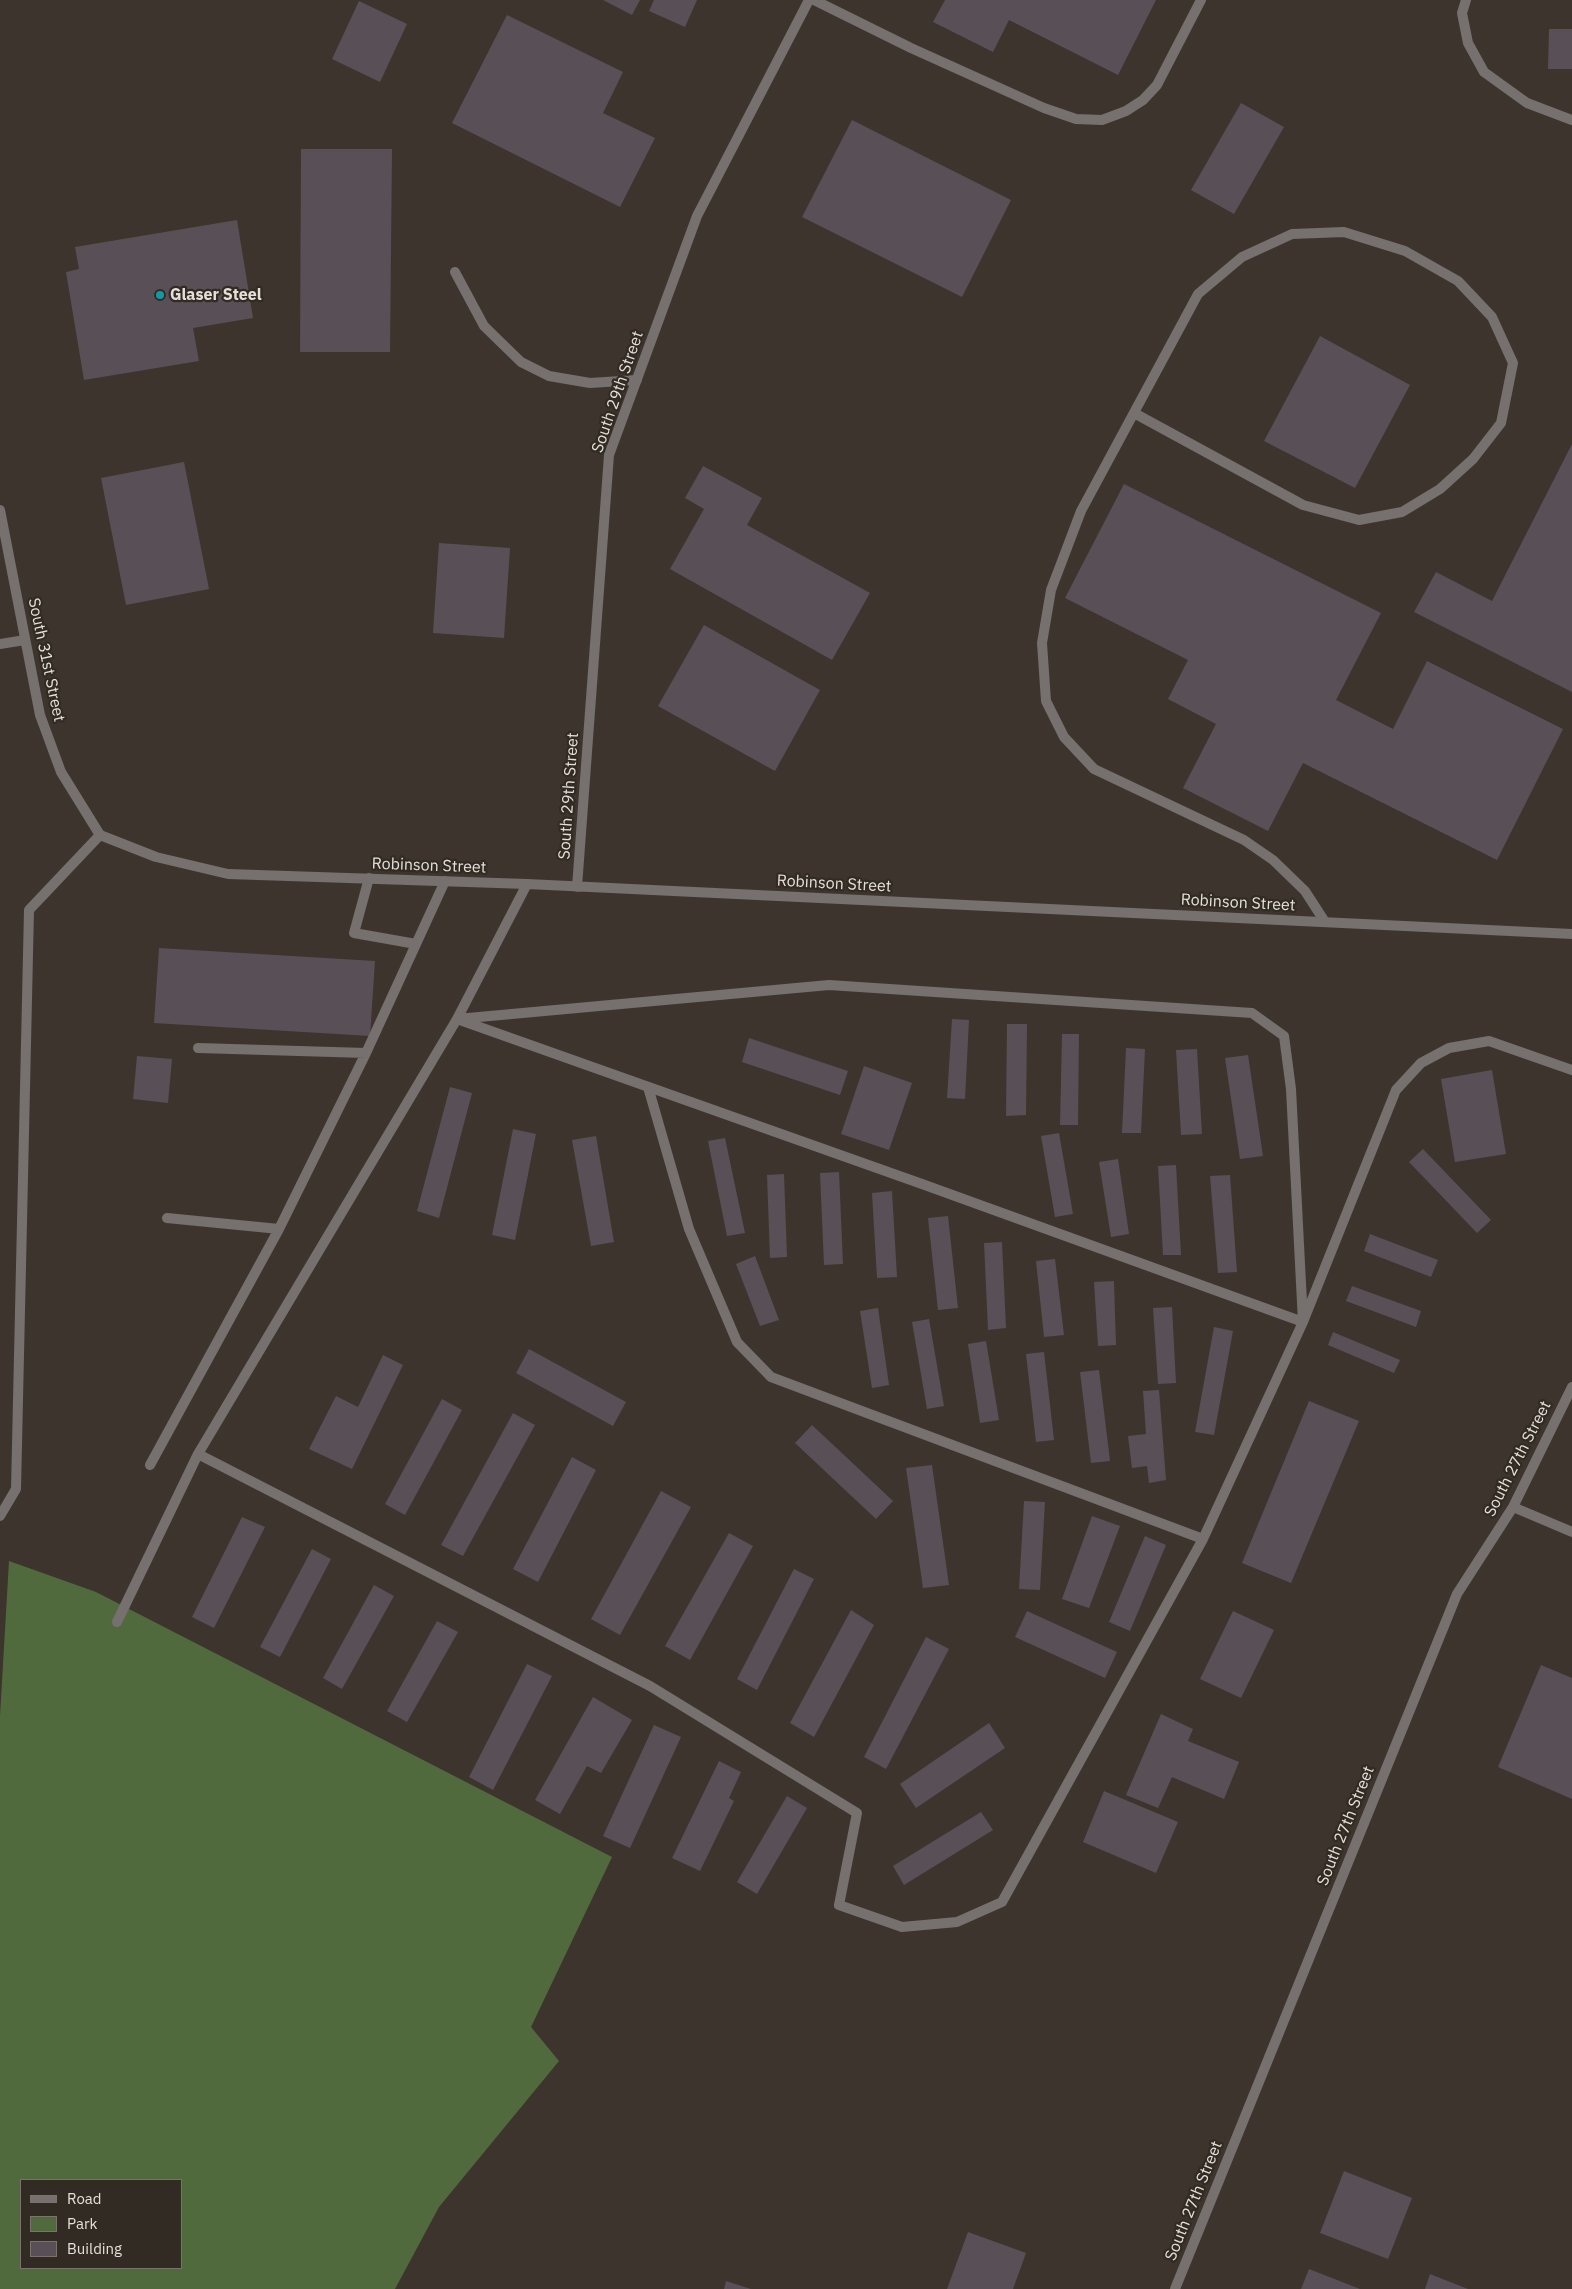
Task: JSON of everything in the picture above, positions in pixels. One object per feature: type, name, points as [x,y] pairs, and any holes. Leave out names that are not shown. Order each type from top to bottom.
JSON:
[{"type":"street","name":"South 29th Street","points":[[577,887],[609,455],[697,216],[809,0]]},
{"type":"street","points":[[814,0],[911,48],[1044,108],[1076,119],[1102,120],[1126,111],[1143,100],[1157,85],[1201,0]]},
{"type":"street","points":[[1466,0],[1462,13],[1468,43],[1484,72],[1527,103],[1572,120]]},
{"type":"street","points":[[1134,414],[1303,505],[1359,520],[1402,512],[1440,489],[1473,460],[1502,423],[1513,363],[1492,318],[1458,281],[1405,251],[1344,232],[1292,234],[1242,257],[1198,294],[1081,511],[1051,590],[1042,642],[1046,701],[1064,737],[1094,769],[1244,840],[1273,860],[1305,891],[1324,922]]},
{"type":"street","points":[[455,272],[484,326],[521,362],[549,376],[582,382],[637,380]]},
{"type":"street","name":"South 31st Street","points":[[0,510],[40,716],[61,772],[100,835]]},
{"type":"street","points":[[0,644],[26,640]]},
{"type":"street","points":[[0,1516],[16,1489],[29,910],[100,835]]},
{"type":"street","name":"Robinson Street","points":[[100,835],[156,857],[228,874],[527,884],[1572,934]]},
{"type":"street","points":[[369,878],[354,933],[416,944]]},
{"type":"street","points":[[150,1465],[279,1229],[366,1053],[445,881]]},
{"type":"street","points":[[117,1622],[198,1454],[457,1020],[527,884]]},
{"type":"street","points":[[457,1020],[829,985],[1252,1013],[1284,1036],[1291,1089],[1303,1322]]},
{"type":"street","points":[[457,1020],[1303,1322]]},
{"type":"street","points":[[198,1454],[650,1686],[857,1813],[839,1905],[902,1927],[957,1922],[1002,1902],[1203,1540],[1303,1322],[1396,1090],[1420,1063],[1449,1048],[1489,1041],[1572,1070]]},
{"type":"street","points":[[198,1048],[366,1053]]},
{"type":"street","points":[[648,1087],[689,1229],[729,1324],[737,1342],[771,1377],[1203,1540]]},
{"type":"street","points":[[167,1218],[279,1229]]},
{"type":"street","name":"South 27th Street","points":[[1175,2289],[1457,1594],[1513,1507],[1572,1387]]},
{"type":"street","points":[[1513,1507],[1572,1532]]},
{"type":"green space","points":[[9,1561],[96,1592],[612,1857],[531,2027],[559,2061],[439,2207],[395,2289],[0,2289],[0,1716]]},
{"type":"building","points":[[603,0],[640,0],[632,15]]},
{"type":"building","points":[[654,0],[697,0],[685,27],[649,11]]},
{"type":"building","points":[[945,0],[1156,0],[1118,75],[1009,20],[993,52],[933,22]]},
{"type":"building","points":[[359,1],[407,24],[380,82],[332,59]]},
{"type":"building","points":[[507,15],[623,72],[603,113],[655,138],[620,207],[452,123]]},
{"type":"building","points":[[1549,29],[1572,29],[1572,69],[1548,69]]},
{"type":"building","points":[[1241,103],[1284,127],[1234,214],[1191,190]]},
{"type":"building","points":[[852,120],[1011,200],[962,297],[802,217]]},
{"type":"building","points":[[301,149],[392,149],[390,352],[300,352]]},
{"type":"building","name":"Glaser Steel","points":[[237,220],[253,318],[193,328],[199,361],[84,380],[66,272],[79,269],[75,247]]},
{"type":"building","points":[[1320,336],[1410,385],[1355,488],[1264,441]]},
{"type":"building","points":[[1572,444],[1572,692],[1414,612],[1436,572],[1492,601]]},
{"type":"building","points":[[184,462],[209,589],[126,605],[101,478]]},
{"type":"building","points":[[703,466],[762,498],[747,525],[870,593],[832,660],[670,569],[704,509],[685,498]]},
{"type":"building","points":[[1124,484],[1381,613],[1336,700],[1393,729],[1427,661],[1563,729],[1497,860],[1303,763],[1268,831],[1183,788],[1216,724],[1168,699],[1188,660],[1065,598]]},
{"type":"building","points":[[439,543],[510,548],[504,638],[433,633]]},
{"type":"building","points":[[704,625],[820,690],[775,771],[658,706]]},
{"type":"building","points":[[159,948],[375,961],[370,1036],[154,1023]]},
{"type":"building","points":[[952,1019],[969,1020],[965,1099],[947,1098]]},
{"type":"building","points":[[1007,1024],[1027,1024],[1026,1115],[1006,1116]]},
{"type":"building","points":[[1062,1034],[1079,1034],[1078,1125],[1060,1125]]},
{"type":"building","points":[[749,1038],[848,1071],[840,1095],[742,1062]]},
{"type":"building","points":[[1126,1048],[1145,1049],[1141,1133],[1122,1133]]},
{"type":"building","points":[[1197,1049],[1202,1134],[1181,1135],[1176,1050]]},
{"type":"building","points":[[1248,1055],[1263,1156],[1240,1159],[1225,1058]]},
{"type":"building","points":[[137,1056],[172,1059],[168,1103],[133,1099]]},
{"type":"building","points":[[864,1066],[912,1083],[889,1150],[841,1134]]},
{"type":"building","points":[[1492,1070],[1506,1154],[1455,1162],[1441,1079]]},
{"type":"building","points":[[450,1087],[472,1093],[439,1218],[417,1211]]},
{"type":"building","points":[[513,1129],[536,1134],[515,1240],[492,1235]]},
{"type":"building","points":[[1059,1133],[1073,1214],[1055,1217],[1041,1136]]},
{"type":"building","points":[[596,1136],[614,1242],[591,1246],[572,1140]]},
{"type":"building","points":[[725,1138],[745,1233],[727,1236],[708,1141]]},
{"type":"building","points":[[1423,1149],[1491,1220],[1477,1233],[1409,1162]]},
{"type":"building","points":[[1118,1159],[1129,1234],[1111,1237],[1099,1162]]},
{"type":"building","points":[[1176,1165],[1181,1255],[1163,1255],[1158,1166]]},
{"type":"building","points":[[839,1172],[843,1264],[824,1265],[820,1173]]},
{"type":"building","points":[[784,1174],[787,1257],[770,1258],[767,1175]]},
{"type":"building","points":[[1230,1175],[1237,1272],[1218,1273],[1210,1176]]},
{"type":"building","points":[[892,1191],[897,1277],[877,1278],[872,1193]]},
{"type":"building","points":[[948,1216],[958,1308],[938,1310],[928,1218]]},
{"type":"building","points":[[1370,1234],[1438,1260],[1431,1277],[1364,1251]]},
{"type":"building","points":[[1002,1242],[1006,1328],[988,1330],[984,1243]]},
{"type":"building","points":[[755,1256],[779,1320],[760,1326],[736,1264]]},
{"type":"building","points":[[1055,1259],[1064,1335],[1044,1337],[1036,1261]]},
{"type":"building","points":[[1114,1281],[1116,1345],[1098,1346],[1094,1282]]},
{"type":"building","points":[[1352,1286],[1421,1311],[1416,1327],[1346,1301]]},
{"type":"building","points":[[1172,1307],[1176,1383],[1158,1384],[1153,1308]]},
{"type":"building","points":[[878,1308],[889,1385],[872,1388],[860,1311]]},
{"type":"building","points":[[929,1319],[944,1406],[927,1409],[912,1322]]},
{"type":"building","points":[[1214,1327],[1233,1331],[1214,1435],[1195,1432]]},
{"type":"building","points":[[1333,1332],[1400,1360],[1394,1373],[1328,1345]]},
{"type":"building","points":[[986,1341],[999,1420],[980,1423],[968,1344]]},
{"type":"building","points":[[529,1349],[626,1402],[613,1426],[516,1373]]},
{"type":"building","points":[[1044,1352],[1054,1440],[1036,1442],[1026,1354]]},
{"type":"building","points":[[383,1355],[403,1365],[352,1469],[309,1449],[336,1396],[358,1407]]},
{"type":"building","points":[[1099,1370],[1110,1461],[1091,1463],[1080,1372]]},
{"type":"building","points":[[1159,1390],[1166,1480],[1149,1483],[1147,1466],[1132,1468],[1128,1436],[1146,1434],[1143,1391]]},
{"type":"building","points":[[442,1399],[462,1410],[405,1515],[385,1504]]},
{"type":"building","points":[[1309,1401],[1359,1421],[1291,1583],[1242,1563]]},
{"type":"building","points":[[513,1413],[535,1425],[463,1556],[441,1545]]},
{"type":"building","points":[[812,1425],[893,1501],[876,1519],[795,1443]]},
{"type":"building","points":[[572,1457],[596,1470],[538,1582],[513,1569]]},
{"type":"building","points":[[932,1465],[949,1585],[923,1588],[906,1468]]},
{"type":"building","points":[[661,1491],[691,1507],[620,1635],[591,1619]]},
{"type":"building","points":[[1024,1501],[1045,1502],[1040,1590],[1019,1589]]},
{"type":"building","points":[[1092,1516],[1120,1526],[1089,1608],[1062,1599]]},
{"type":"building","points":[[242,1517],[265,1527],[214,1628],[192,1617]]},
{"type":"building","points":[[729,1533],[753,1546],[690,1660],[665,1646]]},
{"type":"building","points":[[1145,1536],[1166,1545],[1130,1631],[1109,1622]]},
{"type":"building","points":[[312,1549],[331,1559],[280,1657],[260,1647]]},
{"type":"building","points":[[794,1569],[814,1579],[757,1690],[737,1679]]},
{"type":"building","points":[[374,1585],[394,1596],[342,1689],[323,1678]]},
{"type":"building","points":[[851,1610],[874,1625],[814,1737],[790,1723]]},
{"type":"building","points":[[1027,1611],[1117,1652],[1105,1678],[1015,1637]]},
{"type":"building","points":[[1233,1611],[1274,1630],[1241,1698],[1200,1679]]},
{"type":"building","points":[[437,1621],[458,1632],[407,1722],[387,1711]]},
{"type":"building","points":[[926,1637],[949,1649],[886,1769],[864,1757]]},
{"type":"building","points":[[527,1664],[552,1676],[493,1790],[469,1777]]},
{"type":"building","points":[[1541,1665],[1572,1678],[1572,1799],[1498,1767]]},
{"type":"building","points":[[593,1697],[632,1720],[601,1773],[587,1766],[560,1814],[535,1800]]},
{"type":"building","points":[[1161,1714],[1193,1729],[1188,1741],[1239,1762],[1224,1799],[1172,1777],[1158,1808],[1126,1795]]},
{"type":"building","points":[[989,1723],[1005,1748],[916,1808],[900,1784]]},
{"type":"building","points":[[654,1725],[681,1737],[630,1848],[603,1836]]},
{"type":"building","points":[[719,1761],[741,1772],[729,1798],[734,1801],[700,1871],[672,1858]]},
{"type":"building","points":[[1104,1791],[1178,1822],[1156,1873],[1083,1842]]},
{"type":"building","points":[[787,1796],[807,1808],[757,1894],[737,1882]]},
{"type":"building","points":[[981,1812],[993,1830],[904,1885],[893,1866]]},
{"type":"building","points":[[1344,2171],[1412,2198],[1388,2259],[1320,2233]]},
{"type":"building","points":[[968,2232],[1026,2253],[1013,2289],[947,2289]]},
{"type":"building","points":[[1309,2269],[1360,2289],[1301,2289]]},
{"type":"building","points":[[1430,2274],[1468,2289],[1425,2289]]},
{"type":"building","points":[[726,2281],[751,2289],[724,2289]]},
{"type":"place","name":"Glaser Steel","points":[[160,295]]}]
